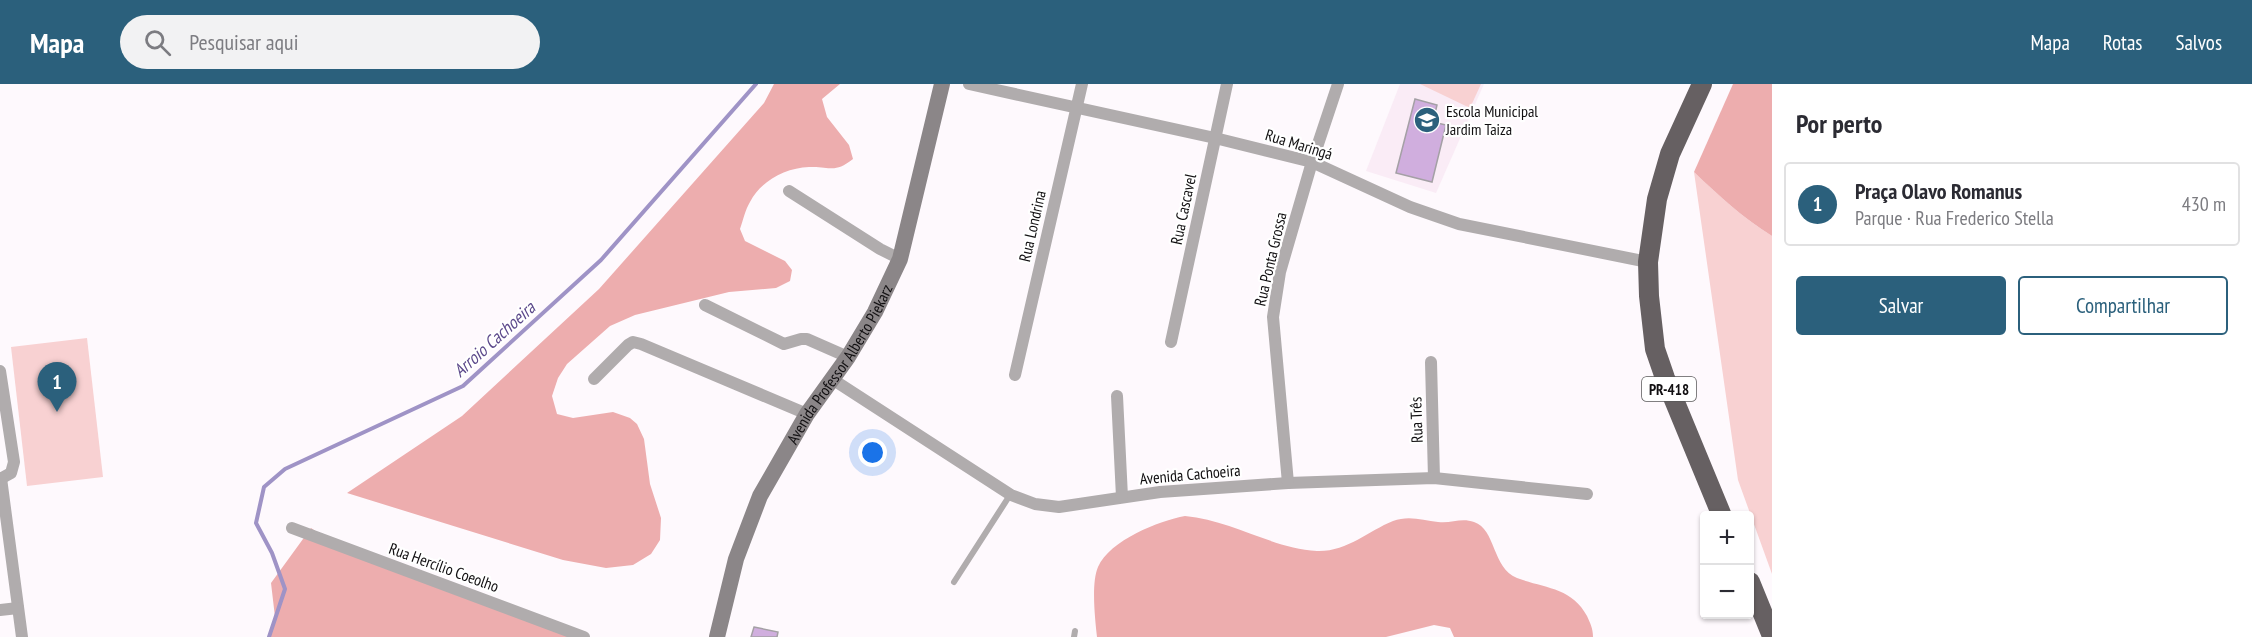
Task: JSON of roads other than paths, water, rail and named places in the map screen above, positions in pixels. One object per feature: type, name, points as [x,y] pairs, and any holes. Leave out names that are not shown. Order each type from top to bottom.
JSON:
[{"type":"highway","name":"PR-418","points":[[1702,84],[1670,154],[1657,199],[1648,262],[1655,349],[1720,511]]},
{"type":"highway","points":[[1754,594],[1772,636]]},
{"type":"main road","name":"Avenida Professor Alberto Piekarz","points":[[717,637],[736,559],[760,496],[807,414],[848,357],[875,312],[900,259],[942,84]]},
{"type":"street","name":"Rua Maringá","points":[[969,84],[1215,138],[1312,162],[1410,207],[1459,224],[1648,262]]},
{"type":"street","name":"Rua Londrina","points":[[1015,375],[1082,84]]},
{"type":"street","name":"Rua Cascavel","points":[[1171,342],[1227,84]]},
{"type":"street","name":"Rua Ponta Grossa","points":[[1288,483],[1273,317],[1280,272],[1312,162],[1338,84]]},
{"type":"street","points":[[789,191],[880,249],[900,259]]},
{"type":"street","points":[[705,305],[780,343],[807,339],[848,357]]},
{"type":"street","points":[[594,379],[633,342],[807,414]]},
{"type":"street","name":"Rua Três","points":[[1431,362],[1434,478]]},
{"type":"street","points":[[0,371],[14,462],[4,477],[4,535],[22,637]]},
{"type":"street","name":"Avenida Cachoeira","points":[[832,379],[1011,495],[1035,504],[1059,507],[1122,497],[1288,483],[1434,478],[1587,494]]},
{"type":"street","points":[[1117,396],[1122,497]]},
{"type":"street","name":"Rua Hercílio Coeolho","points":[[292,528],[584,637]]},
{"type":"street","points":[[0,610],[18,608]]},
{"type":"lane","points":[[954,582],[1011,495]]},
{"type":"waterway","name":"Arroio Cachoeira","points":[[269,637],[285,589],[272,553],[256,523],[264,487],[285,469],[463,386],[601,260],[756,84]]},
{"type":"place","name":"Escola Municipal Jardim Taiza","points":[[1427,120]]},
{"type":"place","name":"Praça Olavo Romanus","points":[[57,412]]}]
